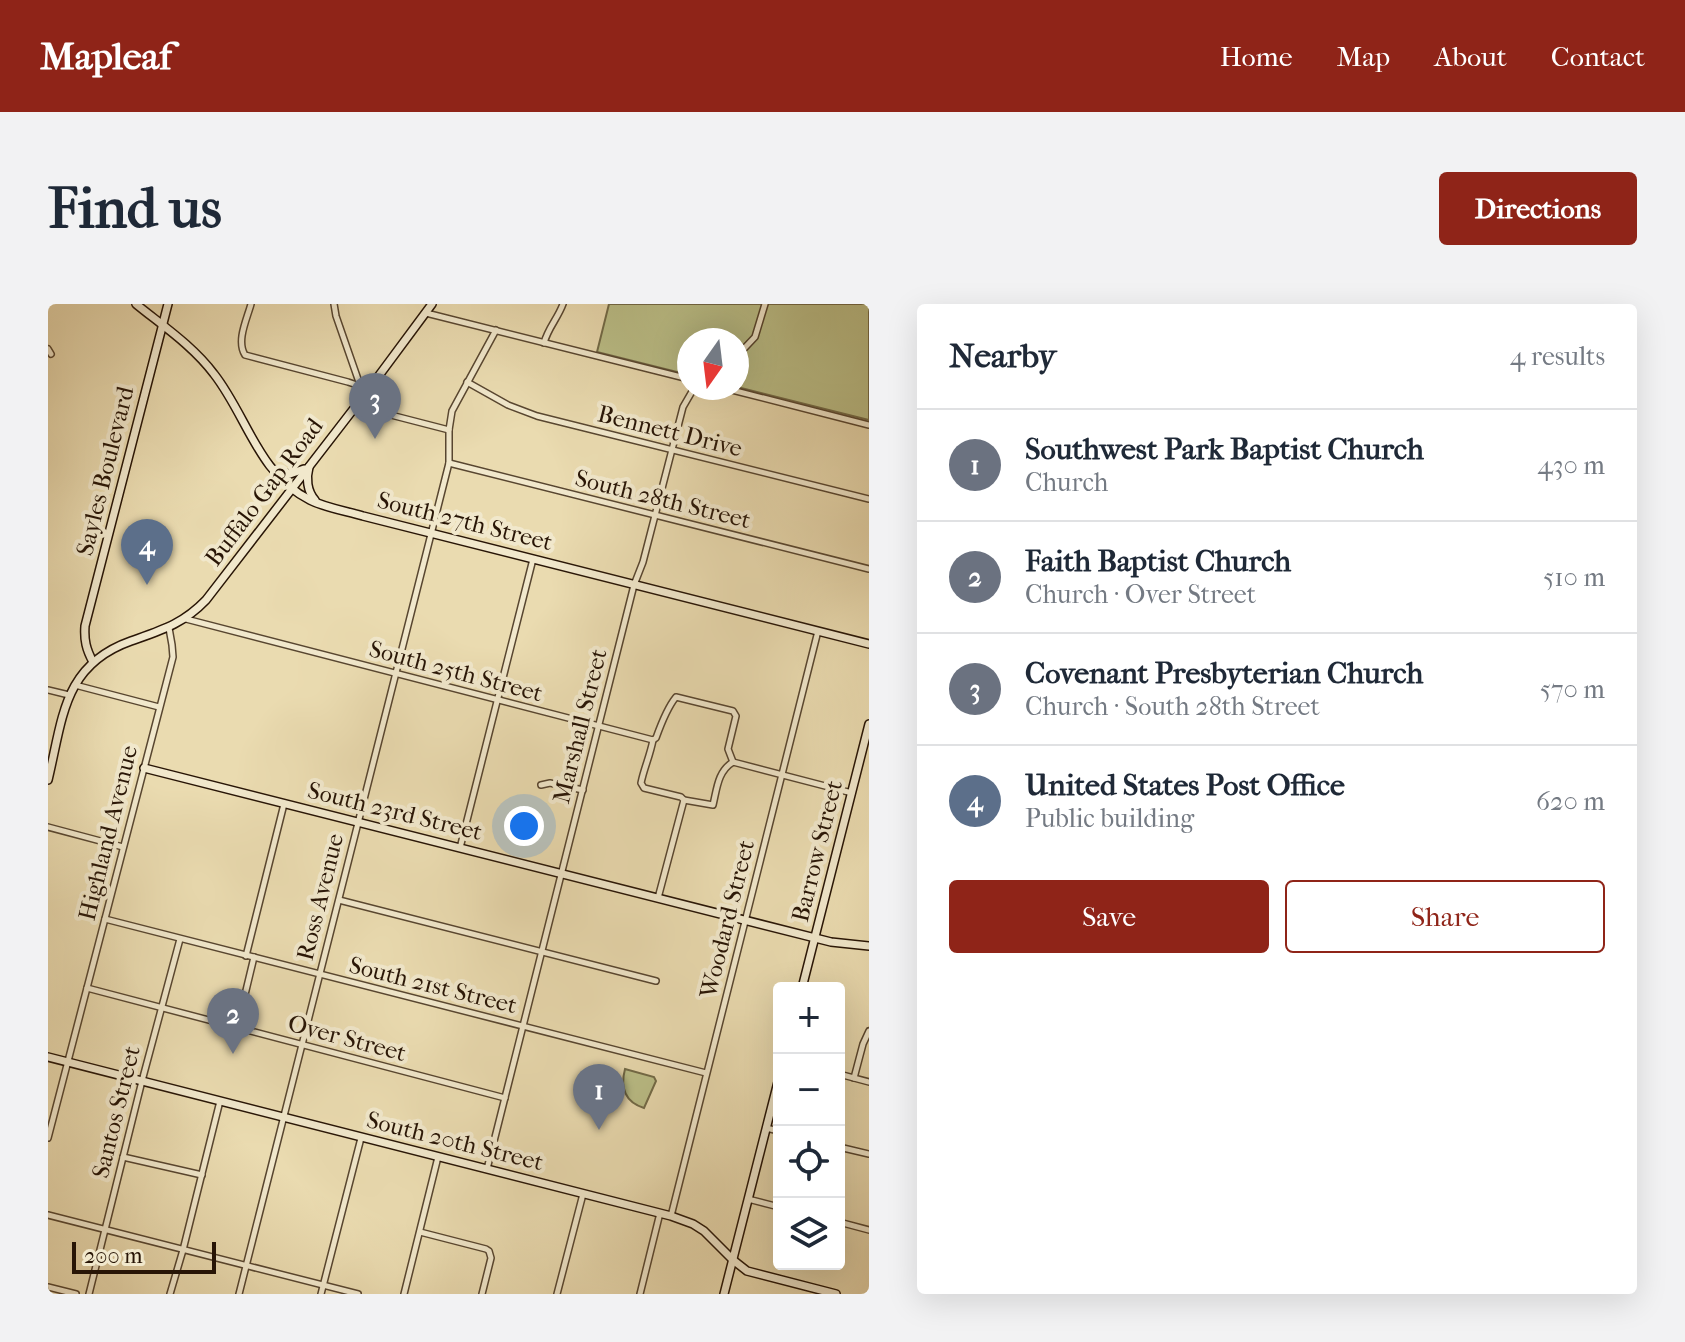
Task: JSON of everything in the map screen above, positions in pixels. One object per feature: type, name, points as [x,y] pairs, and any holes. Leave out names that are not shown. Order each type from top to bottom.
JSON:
[{"type":"main road","name":"South 27th Street","points":[[136,304],[198,355],[231,399],[256,447],[272,469],[291,489],[313,502],[869,644]]},
{"type":"main road","name":"Sayles Boulevard","points":[[93,662],[86,649],[85,626],[168,304]]},
{"type":"main road","name":"Buffalo Gap Road","points":[[93,662],[119,645],[186,619],[206,600],[432,304]]},
{"type":"main road","points":[[272,469],[290,474],[308,466],[309,490],[320,504]]},
{"type":"main road","points":[[48,780],[69,695],[74,684],[93,662]]},
{"type":"main road","name":"Barrow Street","points":[[804,982],[869,724]]},
{"type":"main road","name":"South 23rd Street","points":[[144,768],[745,921],[846,945],[869,946]]},
{"type":"main road","name":"South 20th Street","points":[[48,1057],[671,1216],[693,1224],[747,1271],[836,1294]]},
{"type":"main road","points":[[724,1294],[773,1101]]},
{"type":"main road","points":[[717,1243],[730,1244],[738,1238]]},
{"type":"street","points":[[251,304],[241,343],[241,351],[245,355],[369,389]]},
{"type":"street","points":[[334,304],[360,385]]},
{"type":"street","points":[[544,343],[548,329],[563,304]]},
{"type":"street","points":[[749,343],[755,337],[765,304]]},
{"type":"street","points":[[425,312],[677,376]]},
{"type":"street","name":"Ross Avenue","points":[[239,1294],[449,463],[452,411],[496,330]]},
{"type":"street","name":"Bennett Drive","points":[[467,382],[521,411],[869,499]]},
{"type":"street","points":[[749,394],[869,425]]},
{"type":"street","name":"Marshall Street","points":[[487,1169],[634,585],[687,400]]},
{"type":"street","points":[[355,406],[449,430]]},
{"type":"street","name":"South 28th Street","points":[[449,463],[869,569]]},
{"type":"street","points":[[460,848],[533,559]]},
{"type":"street","name":"South 25th Street","points":[[186,619],[653,740]]},
{"type":"street","name":"Highland Avenue","points":[[48,1138],[173,657],[169,628]]},
{"type":"street","name":"Woodard Street","points":[[671,1216],[818,631]]},
{"type":"street","points":[[74,684],[159,707]]},
{"type":"street","points":[[48,690],[69,695]]},
{"type":"street","points":[[733,762],[728,749],[736,716],[733,711],[676,697],[653,740],[641,783],[644,788],[713,805],[721,773],[733,762],[852,793]]},
{"type":"street","points":[[541,785],[550,783],[583,790]]},
{"type":"street","points":[[658,898],[684,800]]},
{"type":"street","points":[[246,956],[284,804]]},
{"type":"street","points":[[48,827],[123,847]]},
{"type":"street","points":[[339,900],[656,981]]},
{"type":"street","name":"South 21st Street","points":[[105,919],[706,1073]]},
{"type":"street","name":"Santos Street","points":[[89,1294],[180,939]]},
{"type":"street","points":[[237,1028],[254,957]]},
{"type":"street","name":"Over Street","points":[[87,988],[505,1098]]},
{"type":"street","points":[[854,1078],[869,1031]]},
{"type":"street","points":[[845,1076],[869,1082]]},
{"type":"street","points":[[170,1294],[220,1101]]},
{"type":"street","points":[[766,1128],[773,1130]]},
{"type":"street","points":[[321,1294],[361,1138]]},
{"type":"street","points":[[845,1148],[869,1154]]},
{"type":"street","points":[[123,1157],[202,1175]]},
{"type":"street","points":[[404,1294],[438,1157]]},
{"type":"street","points":[[557,1294],[583,1194]]},
{"type":"street","points":[[748,1199],[773,1205]]},
{"type":"street","points":[[640,1294],[660,1213]]},
{"type":"street","points":[[48,1215],[358,1294]]},
{"type":"street","points":[[845,1224],[869,1230]]},
{"type":"street","points":[[420,1232],[489,1251],[491,1258],[482,1294]]},
{"type":"street","points":[[48,1287],[76,1294]]},
{"type":"green space","points":[[609,304],[869,304],[869,420],[749,390],[749,328],[677,328],[677,372],[597,352]]},
{"type":"green space","points":[[625,1069],[654,1077],[656,1081],[644,1108],[628,1098],[623,1082]]},
{"type":"place","name":"Covenant Presbyterian Church","points":[[375,439]]},
{"type":"place","name":"United States Post Office","points":[[147,585]]},
{"type":"place","name":"Faith Baptist Church","points":[[233,1054]]},
{"type":"place","name":"Southwest Park Baptist Church","points":[[599,1130]]}]
